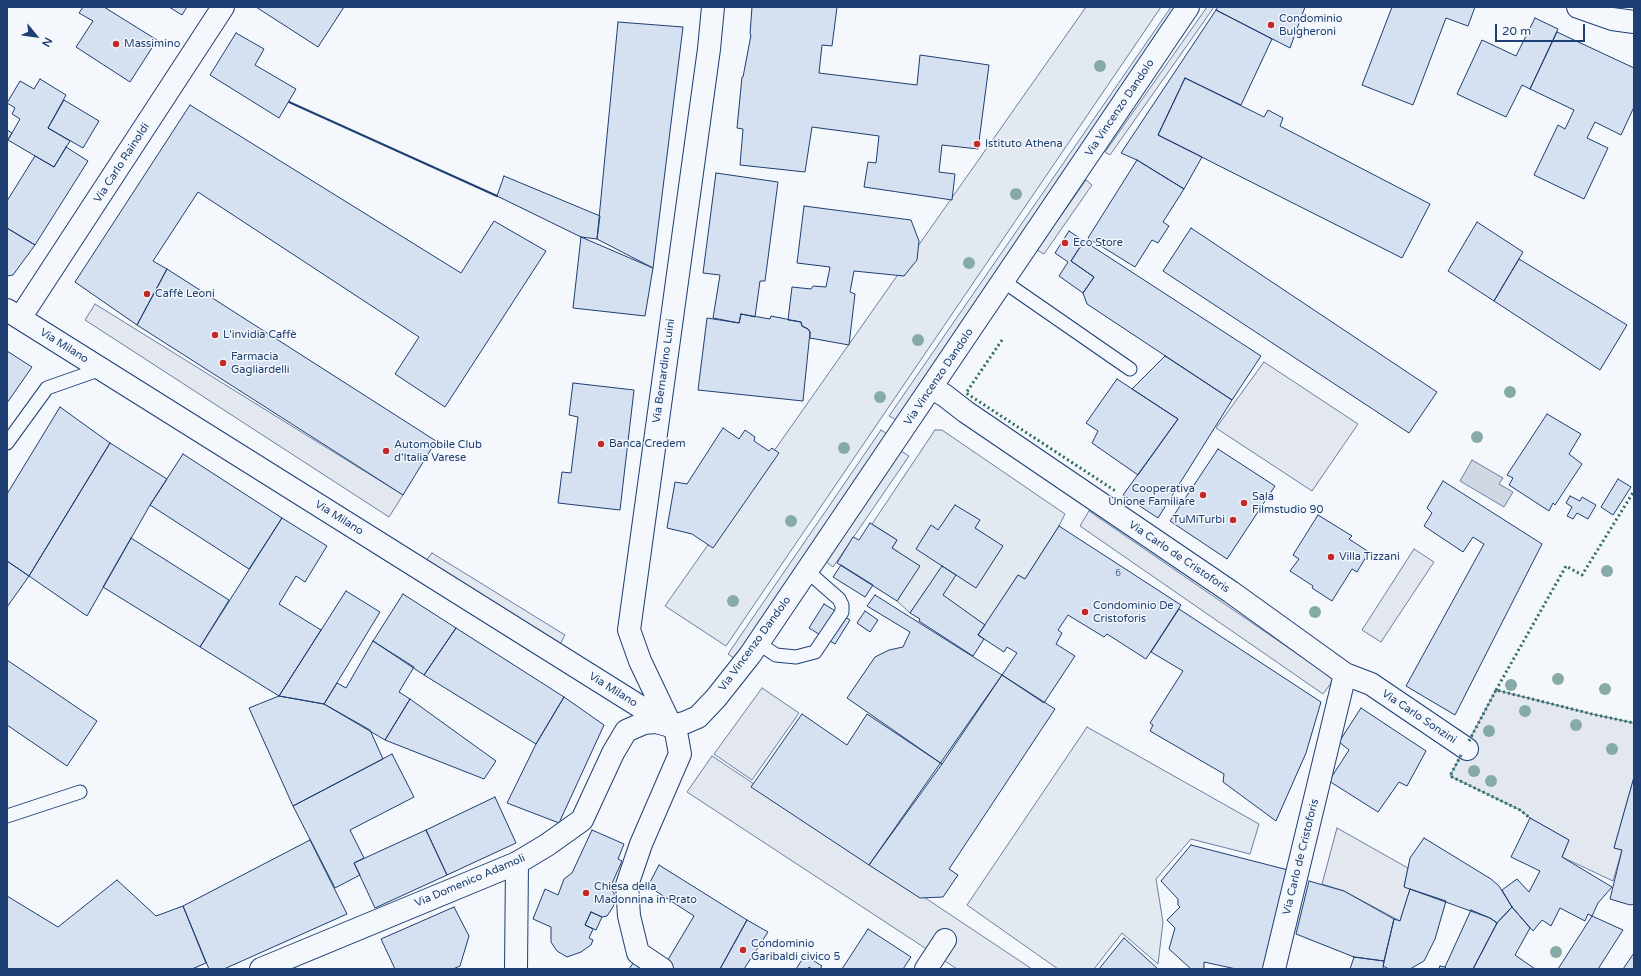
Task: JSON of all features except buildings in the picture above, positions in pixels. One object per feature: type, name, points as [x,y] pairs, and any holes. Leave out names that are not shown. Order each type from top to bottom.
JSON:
[{"type":"street","name":"Via Carlo Rainoldi","points":[[13,314],[223,7]]},
{"type":"street","name":"Via Bernardino Luini","points":[[662,969],[638,953],[629,916],[627,885],[641,844],[680,754],[676,732],[671,726],[640,661],[629,630],[707,65],[713,7]]},
{"type":"street","name":"Via Vincenzo Dandolo","points":[[671,726],[684,723],[698,717],[716,698],[758,643],[1188,7]]},
{"type":"street","points":[[1578,7],[1612,19],[1634,22]]},
{"type":"street","name":"Via Milano","points":[[13,314],[671,726]]},
{"type":"street","name":"Via Carlo de Cristoforis","points":[[931,388],[944,395],[966,412],[1231,592],[1345,674],[1371,684]]},
{"type":"street","name":"Via Carlo de Cristoforis","points":[[1274,969],[1345,674]]},
{"type":"street","name":"Via Carlo Sonzini","points":[[1371,684],[1467,749]]},
{"type":"street","name":"Via Domenico Adamoli","points":[[261,969],[517,863],[547,845],[582,820],[613,753],[626,731],[644,723],[656,722],[671,726]]},
{"type":"street","points":[[516,969],[517,863]]},
{"type":"street","points":[[926,969],[945,940]]},
{"type":"lane","points":[[1003,281],[1130,369]]},
{"type":"lane","points":[[7,443],[47,388],[101,369]]},
{"type":"lane","points":[[758,643],[776,655],[796,657],[815,652],[842,612],[842,605],[839,599],[806,571]]},
{"type":"lane","points":[[7,816],[80,792]]},
{"type":"shaded area","points":[[1086,7],[1161,7],[726,646],[665,606]]},
{"type":"shaded area","points":[[1171,7],[1182,7],[898,421],[889,416]]},
{"type":"shaded area","points":[[1207,7],[1214,7],[1110,155],[1105,152]]},
{"type":"shaded area","points":[[1086,180],[1092,185],[1044,254],[1037,250]]},
{"type":"shaded area","points":[[95,304],[403,495],[389,517],[85,320]]},
{"type":"shaded area","points":[[1264,362],[1358,424],[1312,491],[1216,428]]},
{"type":"shaded area","points":[[881,430],[889,435],[735,659],[728,654]]},
{"type":"shaded area","points":[[935,430],[942,430],[1065,514],[1025,579],[1018,575],[985,625],[928,587],[910,613],[897,601],[919,566],[892,548],[897,540],[872,524]]},
{"type":"shaded area","points":[[901,451],[909,456],[833,567],[825,561]]},
{"type":"shaded area","points":[[1472,460],[1503,478],[1499,484],[1513,492],[1504,507],[1460,481]]},
{"type":"shaded area","points":[[1089,511],[1334,679],[1323,694],[1080,526]]},
{"type":"shaded area","points":[[1414,549],[1434,562],[1381,642],[1362,630]]},
{"type":"shaded area","points":[[432,553],[565,635],[559,646],[425,562]]},
{"type":"shaded area","points":[[762,688],[799,713],[752,780],[714,754]]},
{"type":"shaded area","points":[[1496,690],[1634,723],[1634,777],[1614,848],[1622,850],[1613,881],[1562,857],[1569,840],[1530,818],[1520,810],[1450,776]]},
{"type":"shaded area","points":[[1087,727],[1259,824],[1250,854],[1191,839],[1156,879],[1163,922],[1158,964],[1122,933],[1094,969],[1058,969],[967,905]]},
{"type":"shaded area","points":[[712,756],[1032,969],[957,969],[687,792]]},
{"type":"shaded area","points":[[1337,828],[1408,868],[1404,886],[1410,889],[1400,921],[1344,891],[1322,884]]},
{"type":"hedge","points":[[1002,340],[966,393],[1117,492]]},
{"type":"hedge","points":[[1496,690],[1566,566],[1582,575],[1634,491]]},
{"type":"hedge","points":[[1469,741],[1496,690],[1634,723]]},
{"type":"hedge","points":[[1461,755],[1450,776],[1520,810],[1530,818]]},
{"type":"wall","points":[[289,102],[497,196]]},
{"type":"place","name":"Condominio Bulgheroni","points":[[1271,25]]},
{"type":"place","name":"Massimino","points":[[116,44]]},
{"type":"place","name":"Istituto Athena","points":[[977,144]]},
{"type":"place","name":"Eco Store","points":[[1065,243]]},
{"type":"place","name":"Caffè Leoni","points":[[147,294]]},
{"type":"place","name":"L'invidia Caffè","points":[[215,335]]},
{"type":"place","name":"Farmacia Gagliardelli","points":[[223,363]]},
{"type":"place","name":"Banca Credem","points":[[601,444]]},
{"type":"place","name":"Automobile Club d'Italia Varese","points":[[386,451]]},
{"type":"place","name":"Cooperativa Unione Familiare","points":[[1203,495]]},
{"type":"place","name":"Sala Filmstudio 90","points":[[1244,503]]},
{"type":"place","name":"TuMiTurbi","points":[[1233,520]]},
{"type":"place","name":"Villa Tizzani","points":[[1331,557]]},
{"type":"place","name":"Condominio De Cristoforis","points":[[1085,612]]},
{"type":"place","name":"Chiesa della Madonnina in Prato","points":[[586,893]]},
{"type":"place","name":"Condominio Garibaldi civico 5","points":[[743,950]]}]
